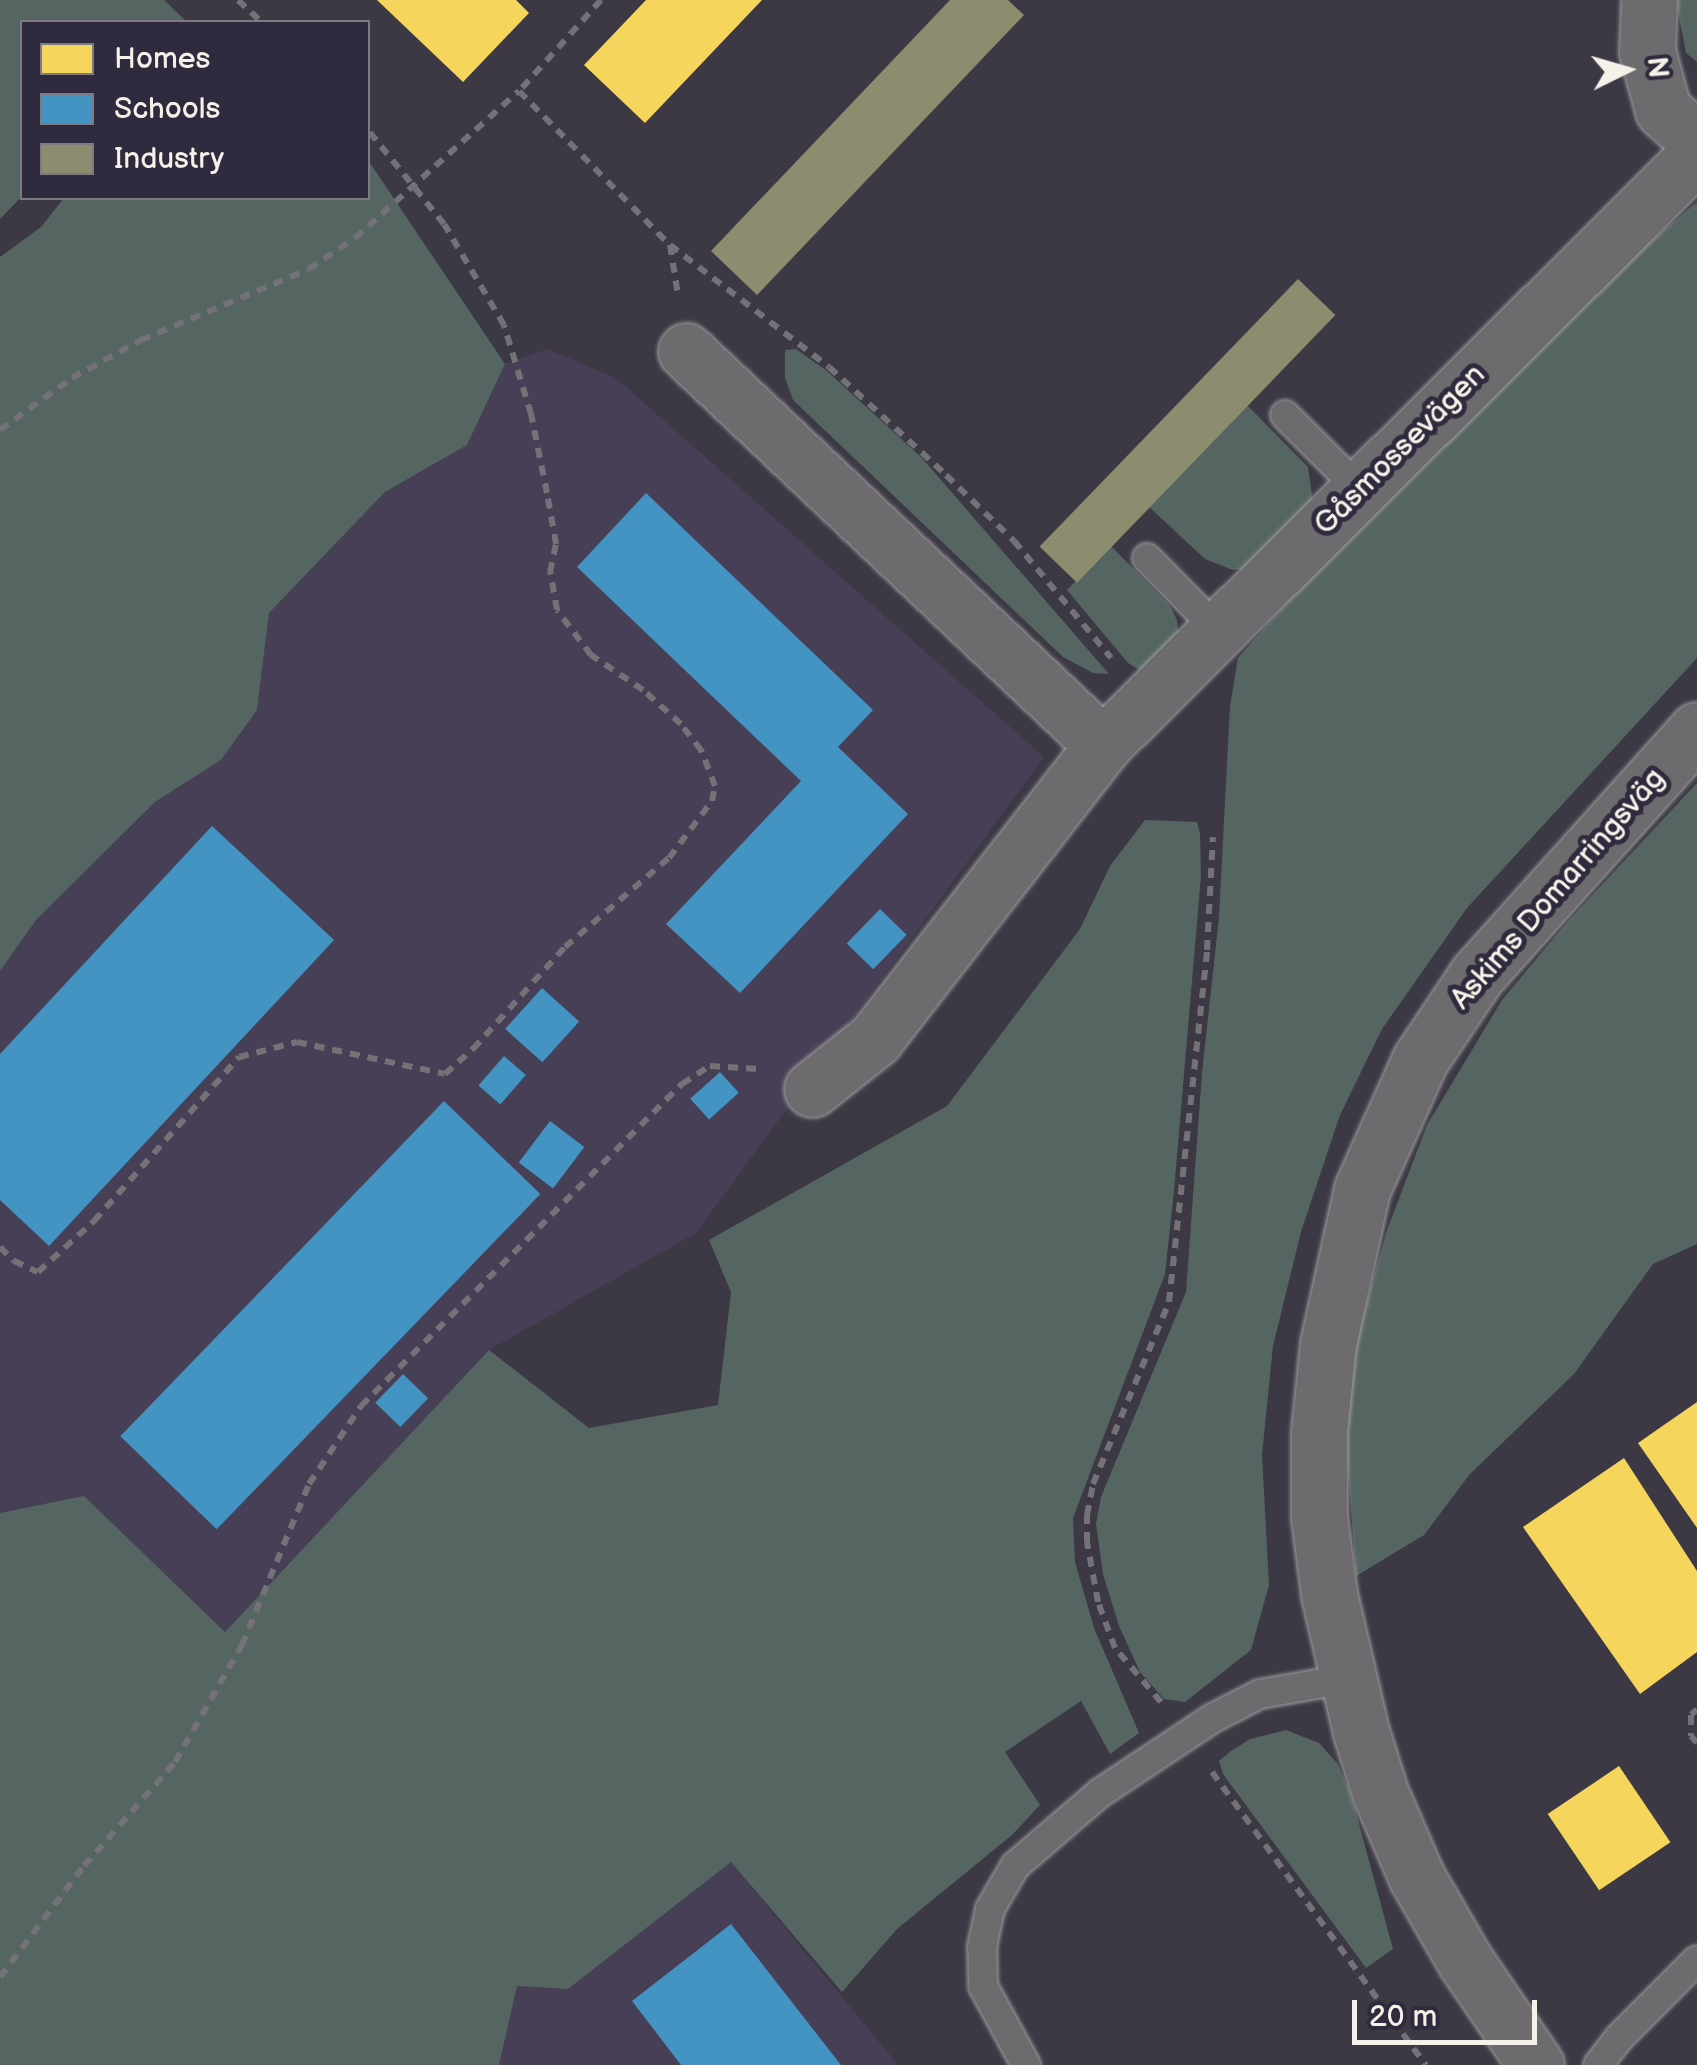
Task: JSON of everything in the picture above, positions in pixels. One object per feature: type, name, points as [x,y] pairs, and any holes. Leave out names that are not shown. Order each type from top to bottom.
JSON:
[{"type":"street","points":[[1649,0],[1647,51],[1663,110],[1697,140]]},
{"type":"street","name":"Gåsmossevägen","points":[[812,1089],[876,1039],[1103,745],[1697,155]]},
{"type":"street","points":[[686,351],[1103,745]]},
{"type":"street","name":"Askims Domarringsväg","points":[[1536,2065],[1466,1961],[1417,1878],[1381,1795],[1346,1679],[1320,1517],[1319,1432],[1328,1344],[1362,1189],[1420,1060],[1477,975],[1697,730]]},
{"type":"lane","points":[[1285,415],[1360,490]]},
{"type":"lane","points":[[1147,558],[1219,630]]},
{"type":"lane","points":[[1026,2065],[983,1986],[982,1947],[990,1909],[1015,1866],[1100,1793],[1260,1694],[1346,1679]]},
{"type":"lane","points":[[1598,2065],[1618,2038],[1697,1960]]},
{"type":"path","points":[[238,0],[260,20]]},
{"type":"path","points":[[584,0],[593,9]]},
{"type":"path","points":[[0,430],[72,378],[141,340],[309,269],[355,238],[519,91],[601,0]]},
{"type":"path","points":[[519,91],[658,233]]},
{"type":"path","points":[[0,1247],[14,1262],[38,1272],[94,1220],[239,1057],[298,1042],[444,1074],[473,1049],[565,946],[669,858],[712,801],[715,786],[701,750],[681,724],[592,655],[556,610],[550,572],[556,544],[531,414],[512,350],[484,285],[413,182],[370,132]]},
{"type":"path","points":[[670,245],[829,367],[946,475],[1014,541],[1147,701]]},
{"type":"path","points":[[1214,837],[1174,1271],[1162,1320],[1093,1484],[1086,1542],[1098,1602],[1115,1648],[1189,1735],[1426,2065]]},
{"type":"path","points":[[0,1977],[84,1866],[175,1762],[242,1644],[309,1484],[361,1406],[682,1084],[710,1066],[752,1066],[812,1089]]},
{"type":"path","points":[[1697,1710],[1691,1714],[1691,1736],[1697,1744]]},
{"type":"shaded area","points":[[0,0],[164,0],[185,20],[20,20],[20,198],[0,219]]},
{"type":"shaded area","points":[[1676,0],[1697,0],[1697,62],[1686,53]]},
{"type":"shaded area","points":[[370,163],[505,364],[467,445],[385,492],[269,613],[257,710],[221,760],[155,802],[36,920],[0,971],[0,257],[41,227],[62,200],[370,200]]},
{"type":"shaded area","points":[[1697,202],[1697,658],[1467,908],[1382,1029],[1340,1115],[1301,1232],[1273,1346],[1262,1455],[1269,1585],[1251,1650],[1185,1702],[1164,1699],[1140,1672],[1119,1626],[1103,1574],[1096,1524],[1101,1497],[1186,1292],[1202,1073],[1219,917],[1230,706],[1238,658],[1333,550],[1638,252]]},
{"type":"shaded area","points":[[547,349],[616,378],[1044,757],[696,1233],[489,1350],[225,1632],[84,1497],[0,1513],[0,971],[36,920],[155,802],[221,760],[257,710],[269,613],[385,492],[467,445],[505,364]]},
{"type":"shaded area","points":[[796,349],[827,371],[922,458],[1109,674],[1093,673],[1063,657],[793,400],[785,378],[785,350]]},
{"type":"shaded area","points":[[1247,405],[1308,467],[1313,502],[1244,569],[1233,570],[1205,559],[1148,506]]},
{"type":"shaded area","points":[[1111,546],[1170,606],[1177,620],[1178,634],[1140,670],[1128,663],[1067,590]]},
{"type":"shaded area","points":[[1697,783],[1697,1244],[1653,1264],[1574,1374],[1470,1474],[1424,1535],[1356,1576],[1345,1430],[1357,1336],[1387,1230],[1427,1125],[1502,1000],[1569,920]]},
{"type":"shaded area","points":[[1145,820],[1197,822],[1200,834],[1201,876],[1174,1191],[1165,1274],[1073,1518],[1075,1562],[1094,1628],[1139,1733],[1110,1754],[1081,1701],[1005,1752],[1040,1805],[1012,1835],[897,1929],[842,1992],[731,1862],[568,1989],[517,1986],[499,2065],[0,2065],[0,1513],[84,1496],[225,1632],[489,1350],[589,1428],[718,1405],[731,1292],[709,1240],[947,1106],[1080,929],[1110,866]]},
{"type":"shaded area","points":[[1286,1730],[1319,1743],[1337,1763],[1350,1791],[1393,1949],[1366,1968],[1223,1774],[1219,1761],[1231,1751],[1250,1739]]},
{"type":"shaded area","points":[[731,1862],[898,2065],[499,2065],[517,1985],[568,1989]]},
{"type":"building: Homes","points":[[377,0],[516,0],[529,13],[463,82]]},
{"type":"building: Homes","points":[[646,0],[762,0],[645,123],[584,65]]},
{"type":"building: Homes","points":[[1697,1402],[1697,1528],[1638,1443]]},
{"type":"building: Homes","points":[[1624,1458],[1697,1571],[1697,1652],[1640,1694],[1523,1527]]},
{"type":"building: Homes","points":[[1619,1766],[1670,1842],[1599,1890],[1548,1814]]},
{"type":"building: Schools","points":[[646,493],[873,710],[838,747],[908,814],[740,993],[666,924],[801,781],[577,567]]},
{"type":"building: Schools","points":[[212,826],[334,940],[49,1246],[0,1200],[0,1054]]},
{"type":"building: Schools","points":[[880,909],[907,935],[873,969],[847,944]]},
{"type":"building: Schools","points":[[542,988],[579,1021],[542,1062],[505,1029]]},
{"type":"building: Schools","points":[[504,1056],[526,1075],[500,1104],[478,1085]]},
{"type":"building: Schools","points":[[720,1072],[739,1093],[709,1120],[690,1099]]},
{"type":"building: Schools","points":[[444,1101],[540,1194],[217,1529],[120,1436]]},
{"type":"building: Schools","points":[[550,1121],[584,1147],[553,1188],[519,1163]]},
{"type":"building: Schools","points":[[403,1374],[428,1398],[400,1427],[375,1403]]},
{"type":"building: Schools","points":[[731,1924],[841,2065],[681,2065],[632,2001]]},
{"type":"building: Industry","points":[[950,0],[1008,0],[1024,15],[757,295],[711,251]]},
{"type":"building: Industry","points":[[1298,279],[1335,315],[1077,583],[1040,547]]}]
